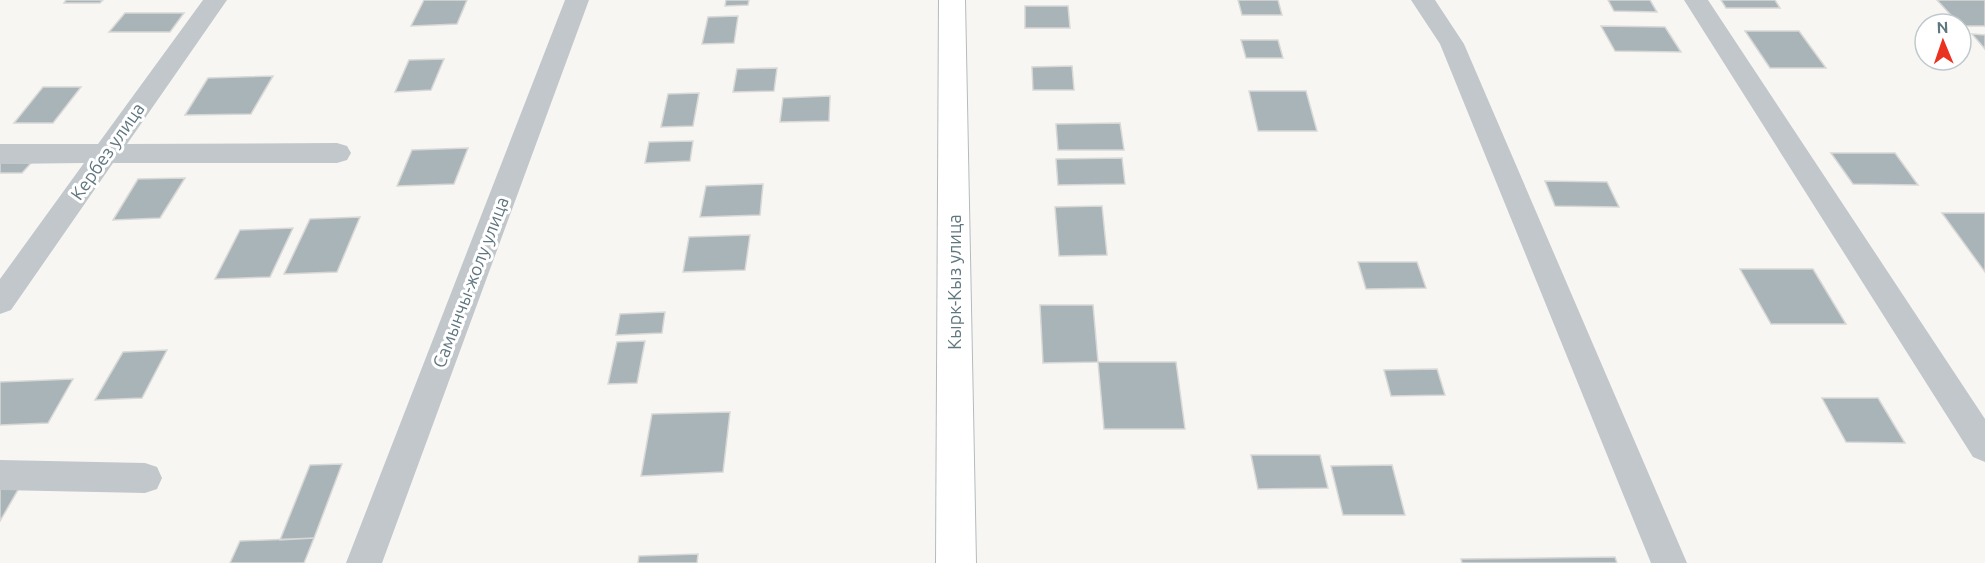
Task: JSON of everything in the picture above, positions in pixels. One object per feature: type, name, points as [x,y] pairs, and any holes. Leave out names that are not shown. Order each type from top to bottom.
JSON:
[{"type":"street","name":"Кербез улица","points":[[0,302],[215,0]]},
{"type":"street","name":"Самынчы-жолу улица","points":[[364,563],[576,0]]},
{"type":"street","name":"Кырк-Кыз улица","points":[[952,0],[956,563]]},
{"type":"street","points":[[1423,0],[1452,44],[1669,563]]},
{"type":"street","points":[[1696,0],[1985,447]]},
{"type":"street","points":[[0,154],[336,153]]},
{"type":"street","points":[[0,475],[146,478]]},
{"type":"building","points":[[66,0],[103,0],[100,3],[64,3]]},
{"type":"building","points":[[424,0],[467,0],[457,24],[411,26]]},
{"type":"building","points":[[726,0],[749,0],[748,5],[725,6]]},
{"type":"building","points":[[1238,0],[1278,0],[1282,15],[1242,15]]},
{"type":"building","points":[[1608,0],[1650,0],[1657,12],[1614,11]]},
{"type":"building","points":[[1721,0],[1775,0],[1780,8],[1726,8]]},
{"type":"building","points":[[1937,0],[1985,0],[1985,26],[1973,26],[1973,12],[1948,12]]},
{"type":"building","points":[[1025,6],[1068,6],[1070,28],[1025,28]]},
{"type":"building","points":[[125,13],[184,13],[170,32],[109,32]]},
{"type":"building","points":[[738,16],[734,43],[702,44],[708,17]]},
{"type":"building","points":[[1601,26],[1665,27],[1681,52],[1615,51]]},
{"type":"building","points":[[1745,31],[1799,31],[1826,68],[1770,68]]},
{"type":"building","points":[[1973,34],[1985,35],[1985,49],[1973,35]]},
{"type":"building","points":[[1241,40],[1278,40],[1283,58],[1246,58]]},
{"type":"building","points":[[444,59],[431,90],[395,92],[409,60]]},
{"type":"building","points":[[1072,66],[1074,90],[1033,90],[1032,67]]},
{"type":"building","points":[[777,68],[774,91],[733,92],[737,69]]},
{"type":"building","points":[[273,76],[251,114],[185,115],[208,78]]},
{"type":"building","points":[[43,87],[81,87],[53,123],[14,123]]},
{"type":"building","points":[[1249,91],[1306,91],[1317,131],[1258,131]]},
{"type":"building","points":[[699,93],[693,126],[661,127],[668,94]]},
{"type":"building","points":[[830,96],[829,121],[780,122],[783,98]]},
{"type":"building","points":[[1120,123],[1124,150],[1058,150],[1056,124]]},
{"type":"building","points":[[693,141],[690,161],[645,163],[649,142]]},
{"type":"building","points":[[468,148],[454,184],[397,186],[412,150]]},
{"type":"building","points":[[1831,153],[1895,153],[1918,185],[1853,184]]},
{"type":"building","points":[[1122,158],[1125,184],[1058,185],[1056,159]]},
{"type":"building","points":[[0,163],[31,163],[22,173],[0,173]]},
{"type":"building","points":[[185,178],[160,218],[113,220],[138,179]]},
{"type":"building","points":[[1545,181],[1607,182],[1619,207],[1555,206]]},
{"type":"building","points":[[763,184],[760,215],[700,217],[706,186]]},
{"type":"building","points":[[1102,206],[1107,255],[1059,256],[1055,207]]},
{"type":"building","points":[[1942,213],[1985,213],[1985,272]]},
{"type":"building","points":[[360,217],[337,272],[284,274],[310,219]]},
{"type":"building","points":[[293,228],[270,277],[215,279],[240,230]]},
{"type":"building","points":[[750,235],[745,270],[683,272],[689,237]]},
{"type":"building","points":[[1358,262],[1417,262],[1426,288],[1366,289]]},
{"type":"building","points":[[1740,269],[1813,269],[1846,324],[1771,324]]},
{"type":"building","points":[[1040,305],[1093,305],[1098,362],[1043,363]]},
{"type":"building","points":[[665,312],[662,333],[616,335],[620,314]]},
{"type":"building","points":[[645,341],[637,383],[608,384],[617,342]]},
{"type":"building","points":[[167,350],[142,398],[95,400],[123,352]]},
{"type":"building","points":[[1098,362],[1176,362],[1185,429],[1104,429]]},
{"type":"building","points":[[1437,369],[1445,395],[1391,396],[1384,370]]},
{"type":"building","points":[[73,379],[48,423],[0,425],[0,382]]},
{"type":"building","points":[[1822,398],[1878,398],[1905,443],[1846,442]]},
{"type":"building","points":[[730,412],[723,472],[641,476],[652,414]]},
{"type":"building","points":[[1251,455],[1320,455],[1328,488],[1258,489]]},
{"type":"building","points":[[342,464],[314,538],[280,540],[310,465]]},
{"type":"building","points":[[1392,465],[1405,515],[1343,515],[1331,466]]},
{"type":"building","points":[[26,476],[0,521],[0,477]]},
{"type":"building","points":[[314,538],[304,563],[230,563],[240,541]]},
{"type":"building","points":[[698,554],[697,563],[638,563],[639,556]]},
{"type":"building","points":[[1615,557],[1617,563],[1462,563],[1461,559]]}]
